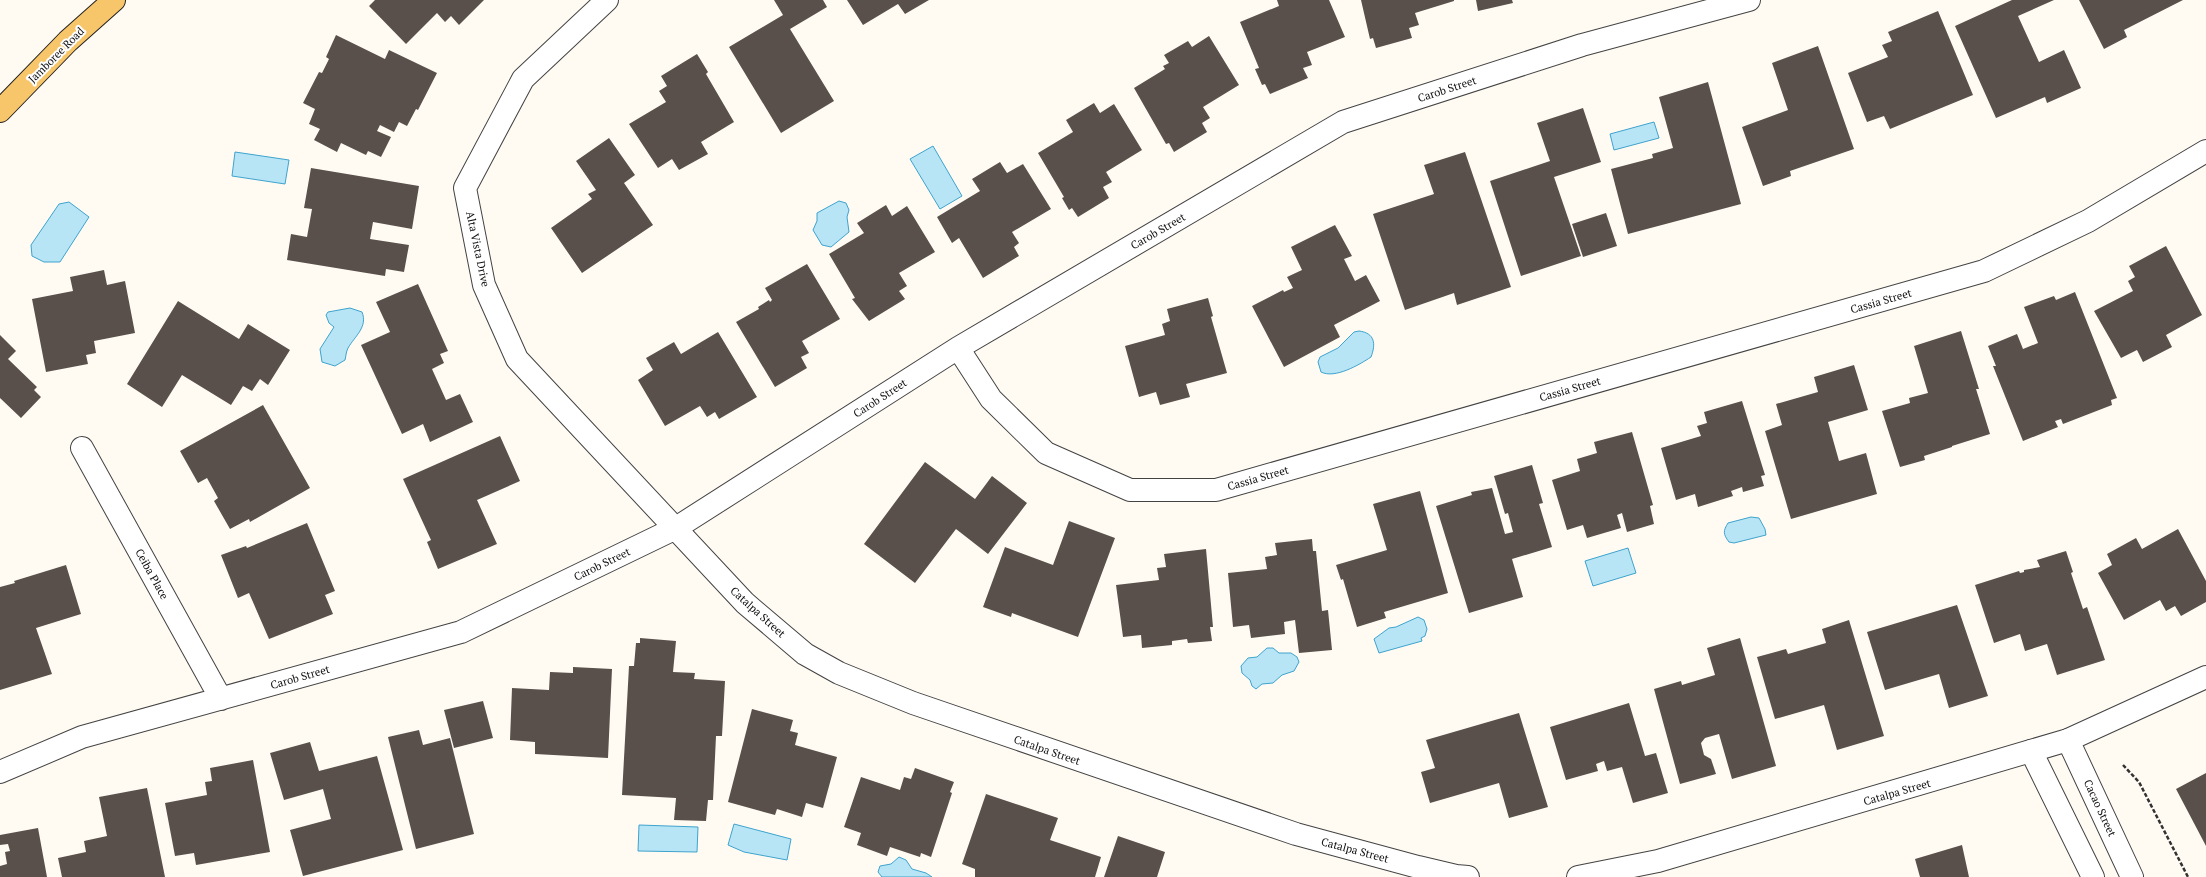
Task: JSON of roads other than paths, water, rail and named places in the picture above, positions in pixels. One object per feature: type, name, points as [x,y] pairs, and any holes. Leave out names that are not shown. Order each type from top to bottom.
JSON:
[{"type":"main road","name":"Jamboree Road","points":[[0,111],[68,41],[114,0]]},
{"type":"street","name":"Alta Vista Drive","points":[[607,0],[523,79],[465,188],[484,285],[517,359],[676,528]]},
{"type":"street","name":"Carob Street","points":[[0,772],[82,737],[461,632],[676,528],[958,348],[1343,122],[1582,46],[1749,0]]},
{"type":"street","name":"Cassia Street","points":[[958,348],[991,399],[1046,453],[1130,490],[1216,490],[1984,272],[2088,221],[2206,151]]},
{"type":"street","name":"Ceiba Place","points":[[82,448],[221,699]]},
{"type":"street","name":"Catalpa Street","points":[[676,528],[745,603],[805,654],[839,673],[913,703],[1296,834],[1425,869],[1456,876],[1468,877]]},
{"type":"street","name":"Catalpa Street","points":[[1578,877],[1658,861],[2068,740],[2206,677]]},
{"type":"street","name":"Cacao Street","points":[[2068,740],[2132,877]]},
{"type":"street","points":[[2032,751],[2093,877]]},
{"type":"water","points":[[1654,122],[1659,138],[1614,150],[1610,134]]},
{"type":"water","points":[[933,146],[962,196],[940,209],[910,159]]},
{"type":"water","points":[[235,152],[289,160],[285,184],[232,176]]},
{"type":"water","points":[[839,201],[846,203],[849,210],[847,217],[849,232],[831,247],[822,245],[813,230],[817,221],[817,213]]},
{"type":"water","points":[[69,202],[89,217],[60,262],[44,262],[32,256],[31,245],[59,204]]},
{"type":"water","points":[[350,308],[362,312],[363,322],[360,331],[346,352],[345,360],[335,366],[322,362],[320,349],[334,327],[329,323],[326,315],[328,312]]},
{"type":"water","points":[[1359,331],[1368,334],[1373,340],[1374,344],[1371,357],[1347,370],[1333,374],[1321,372],[1318,362],[1320,357],[1338,348],[1354,332]]},
{"type":"water","points":[[1751,517],[1759,518],[1765,529],[1766,535],[1734,543],[1729,542],[1724,532],[1728,523]]},
{"type":"water","points":[[1628,548],[1636,573],[1593,586],[1585,561]]},
{"type":"water","points":[[1418,617],[1424,620],[1427,629],[1425,636],[1421,638],[1422,641],[1379,653],[1374,639],[1389,628],[1396,627]]},
{"type":"water","points":[[1267,648],[1273,648],[1279,653],[1291,653],[1297,657],[1299,662],[1294,671],[1282,675],[1273,683],[1262,684],[1256,689],[1252,686],[1250,680],[1242,673],[1241,666],[1248,658],[1257,657]]},
{"type":"water","points":[[734,824],[791,839],[787,860],[744,852],[728,845]]},
{"type":"water","points":[[639,825],[698,827],[697,852],[638,851]]},
{"type":"water","points":[[899,857],[906,860],[912,869],[926,873],[932,877],[882,877],[878,872],[880,866],[891,864]]}]
